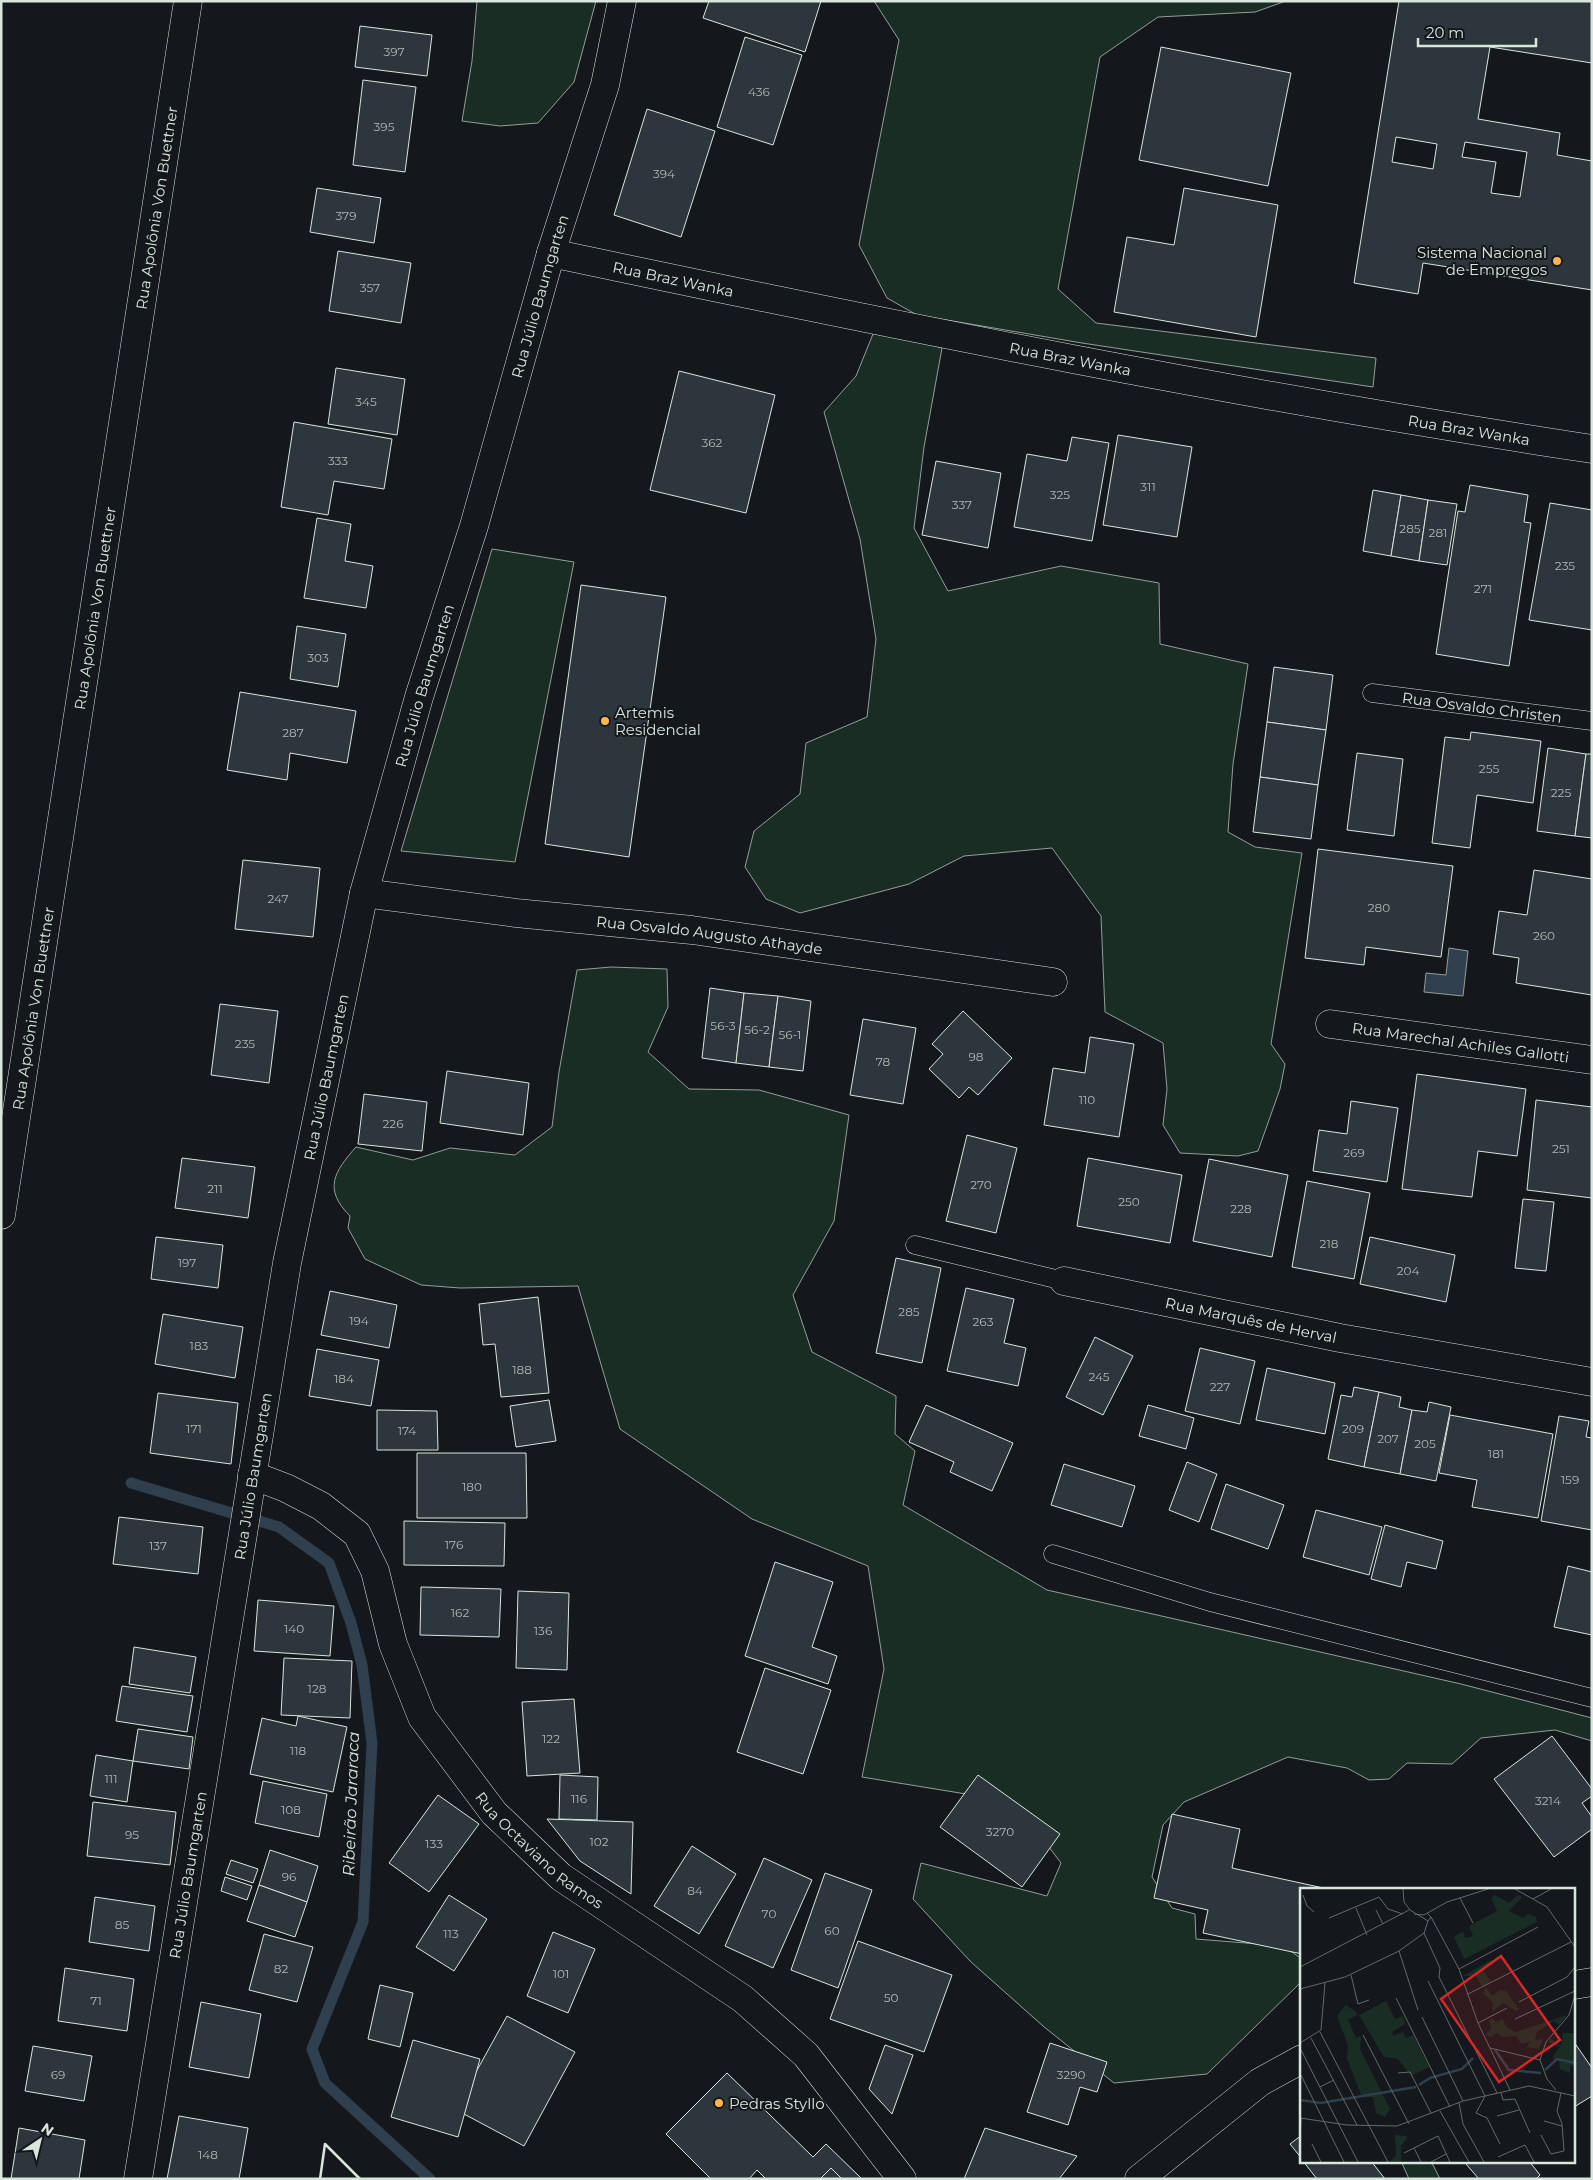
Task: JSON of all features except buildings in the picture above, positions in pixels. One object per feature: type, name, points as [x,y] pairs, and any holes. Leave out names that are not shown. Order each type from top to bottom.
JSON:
[{"type":"street","name":"Rua Apolônia Von Buettner","points":[[1,1215],[188,1]]},
{"type":"street","name":"Rua Júlio Baumgarten","points":[[138,2179],[287,1263],[364,893],[418,697],[474,526],[551,253],[605,84],[622,1]]},
{"type":"street","name":"Rua Braz Wanka","points":[[551,253],[849,315],[1401,420],[1592,449]]},
{"type":"street","name":"Rua Osvaldo Augusto Athayde","points":[[364,893],[516,913],[692,930],[1053,982]]},
{"type":"street","name":"Rua Marechal Achiles Gallotti","points":[[1330,1024],[1592,1060]]},
{"type":"street","name":"Rua Marquês de Herval","points":[[1064,1281],[1340,1338],[1592,1382]]},
{"type":"street","name":"Rua Octaviano Ramos","points":[[250,1486],[286,1488],[321,1506],[357,1534],[375,1571],[393,1644],[422,1716],[494,1813],[561,1876],[744,1999],[806,2055],[902,2179]]},
{"type":"street","points":[[1576,1985],[1592,1982]]},
{"type":"street","points":[[1139,2179],[1260,2082],[1300,2060]]},
{"type":"lane","name":"Rua Osvaldo Christen","points":[[1372,693],[1592,721]]},
{"type":"lane","name":"Rua Marquês de Herval","points":[[914,1244],[1064,1281]]},
{"type":"lane","points":[[1054,1554],[1210,1602],[1592,1698]]},
{"type":"green space","points":[[477,1],[596,1],[574,82],[538,123],[500,126],[462,121],[472,61]]},
{"type":"green space","points":[[874,1],[1286,1],[1255,12],[1158,17],[1100,57],[1058,289],[1096,323],[1376,358],[1373,387],[1082,343],[917,315],[887,298],[859,245],[899,40]]},
{"type":"green space","points":[[875,329],[942,348],[924,447],[914,528],[948,591],[1061,566],[1159,583],[1160,644],[1248,664],[1233,764],[1228,832],[1255,847],[1302,853],[1271,1044],[1285,1064],[1280,1089],[1258,1151],[1238,1156],[1180,1153],[1163,1125],[1167,1089],[1163,1043],[1105,1012],[1101,916],[1052,848],[964,856],[909,884],[800,913],[766,899],[745,867],[754,831],[800,794],[806,743],[867,717],[876,639],[860,539],[824,412],[856,376]]},
{"type":"green space","points":[[492,549],[574,562],[515,862],[401,851]]},
{"type":"green space","points":[[611,967],[667,969],[668,1007],[648,1052],[689,1089],[759,1090],[849,1115],[834,1221],[793,1295],[812,1352],[896,1396],[895,1434],[915,1451],[903,1505],[1047,1590],[1461,1684],[1592,1718],[1592,1741],[1555,1730],[1481,1738],[1452,1764],[1407,1763],[1389,1779],[1369,1780],[1347,1768],[1288,1757],[1184,1802],[1163,1825],[1152,1877],[1172,1908],[1195,1914],[1196,1939],[1283,1946],[1300,1958],[1300,1982],[1207,2074],[1114,2083],[1043,2026],[970,1961],[913,1899],[921,1863],[1047,1896],[1061,1863],[1015,1802],[862,1777],[884,1669],[868,1566],[752,1519],[620,1429],[578,1286],[460,1288],[421,1285],[365,1259],[348,1228],[350,1216],[336,1197],[334,1189],[337,1173],[356,1147],[413,1160],[450,1148],[515,1155],[552,1127],[559,1072],[577,970]]},
{"type":"green space","points":[[1401,2162],[1432,2162],[1440,2179],[1409,2179]]},
{"type":"water","points":[[1449,948],[1468,951],[1463,996],[1424,992],[1426,973],[1446,975]]},
{"type":"waterway","name":"Ribeirão Jararaca","points":[[131,1483],[279,1527],[329,1563],[351,1623],[362,1665],[372,1743],[363,1922],[312,2049],[325,2083],[430,2179]]},
{"type":"wall","points":[[320,2179],[325,2144],[360,2179]]},
{"type":"place","name":"Sistema Nacional de Empregos","points":[[1557,261]]},
{"type":"place","name":"Artemis Residencial","points":[[605,721]]},
{"type":"place","name":"Pedras Styllo","points":[[719,2103]]}]
